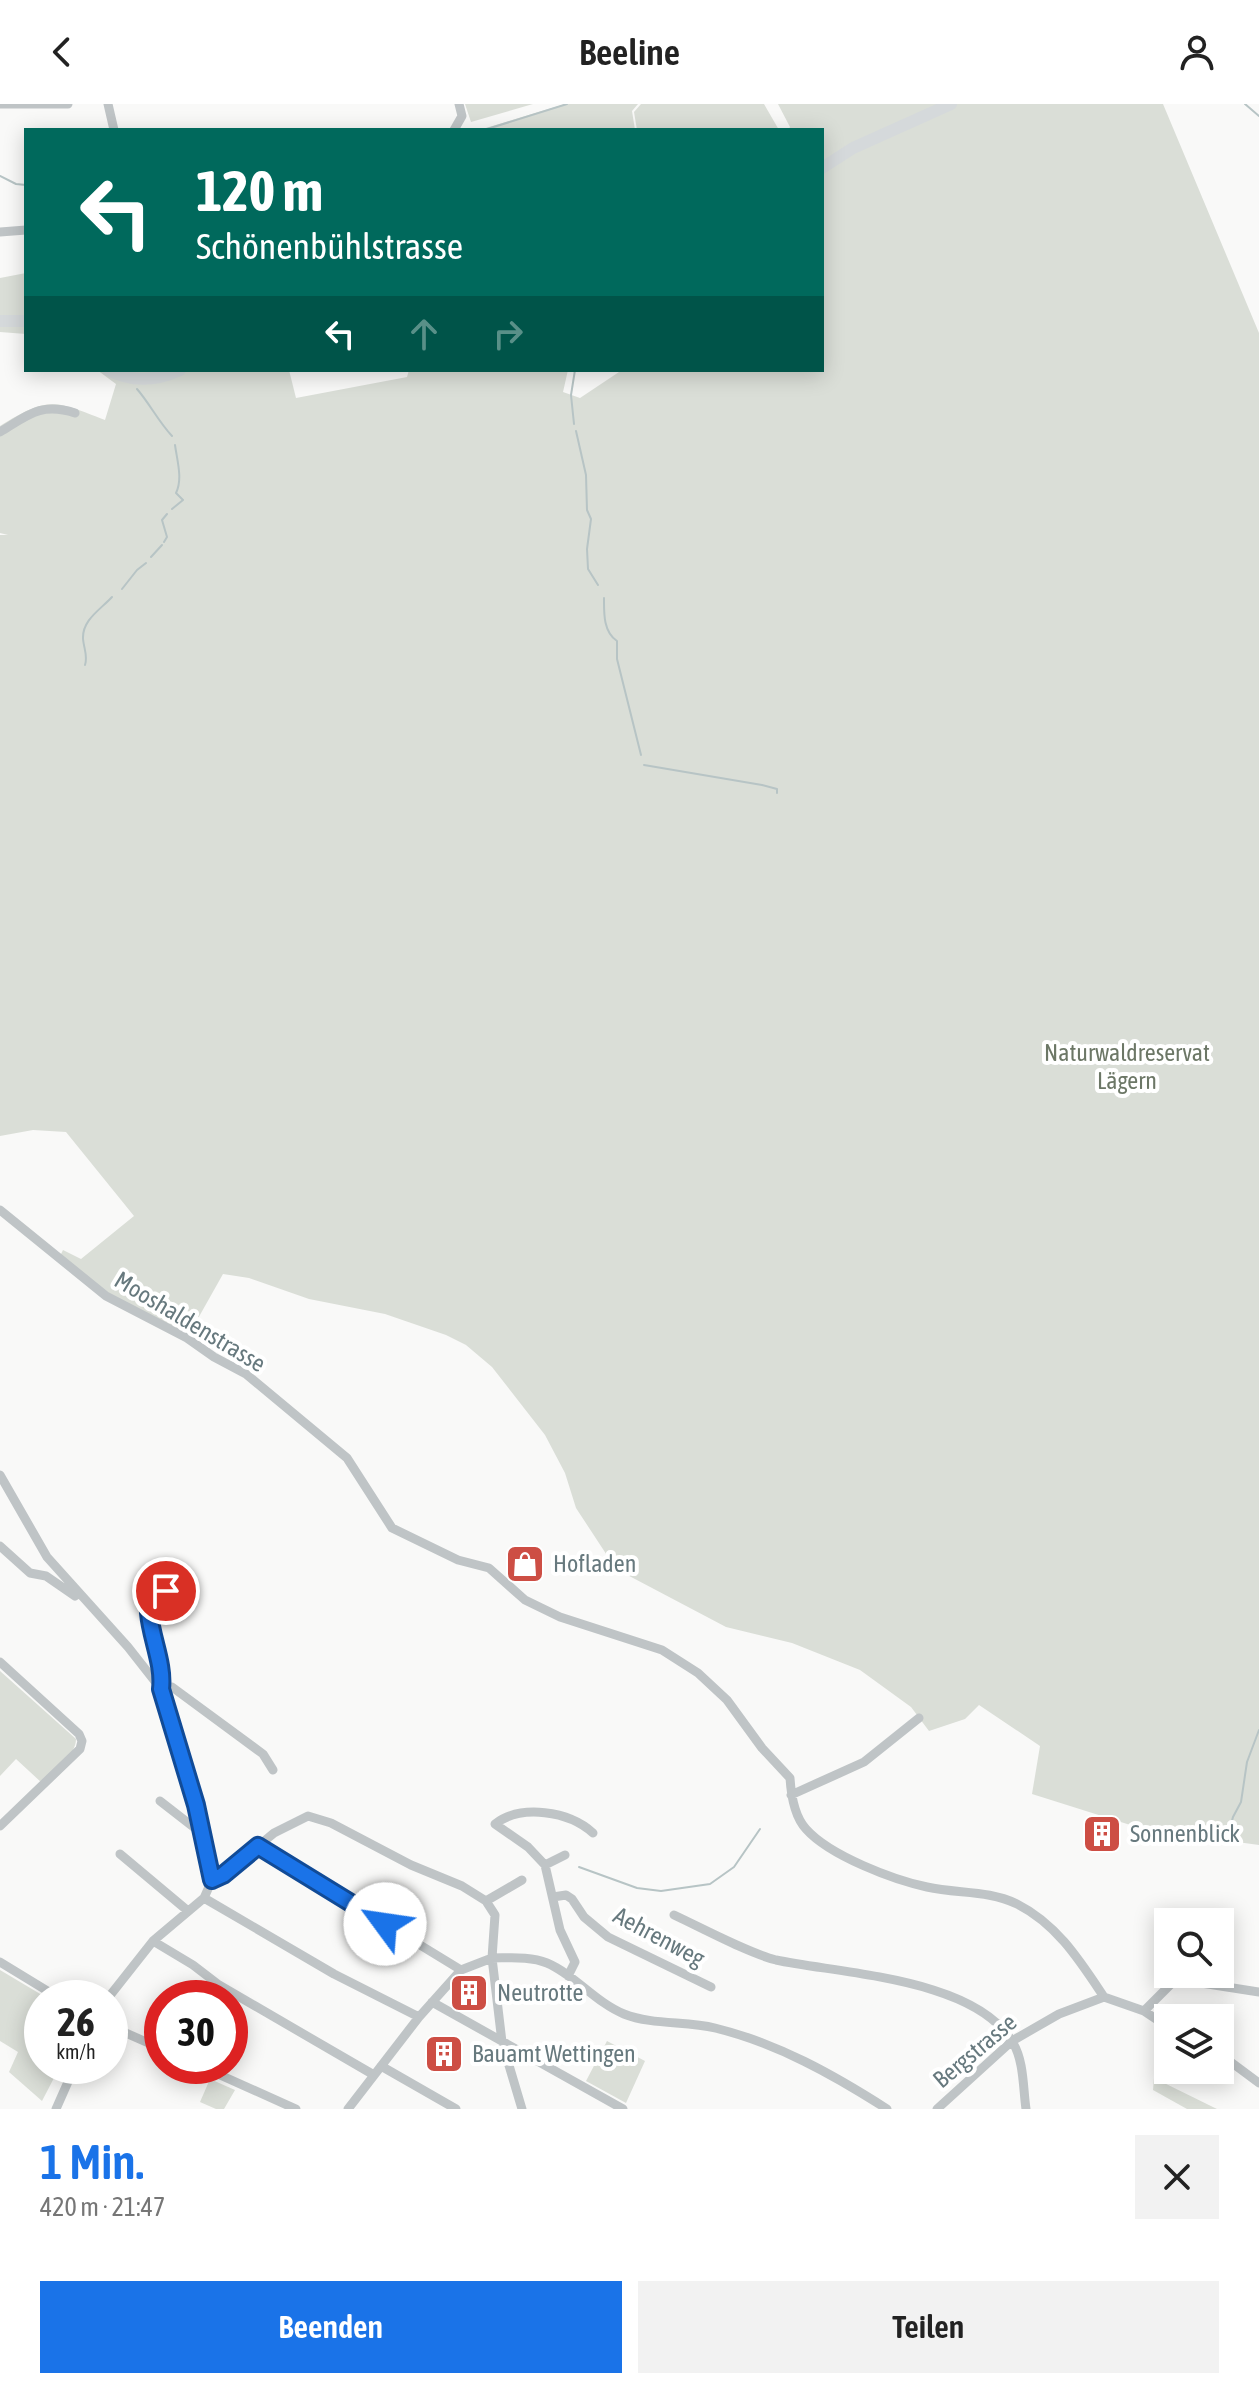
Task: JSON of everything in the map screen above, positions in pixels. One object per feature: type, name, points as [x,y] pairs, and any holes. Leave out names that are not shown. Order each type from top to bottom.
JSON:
[{"type":"main road","points":[[824,167],[853,148],[951,104]]},
{"type":"main road","points":[[0,321],[24,321]]},
{"type":"main road","points":[[113,372],[143,380],[175,372]]},
{"type":"street","points":[[0,104],[68,104]]},
{"type":"street","points":[[108,104],[114,128]]},
{"type":"street","points":[[456,128],[462,116],[459,104]]},
{"type":"street","points":[[0,232],[24,230]]},
{"type":"street","points":[[0,432],[44,408],[75,413]]},
{"type":"street","name":"Mooshaldenstrasse","points":[[0,1210],[106,1296],[187,1338],[246,1374],[298,1416],[347,1458],[392,1528],[458,1560],[489,1568],[525,1600],[560,1617],[662,1650],[698,1673],[727,1700],[762,1748],[790,1778],[791,1795],[805,1828],[829,1847],[857,1862],[926,1887],[996,1896],[1036,1915],[1069,1946],[1104,1997]]},
{"type":"street","points":[[0,1475],[47,1557],[128,1647],[161,1689],[201,1830],[212,1880],[204,1898],[153,1941],[122,1980]]},
{"type":"street","points":[[0,1546],[30,1573],[46,1576],[75,1596],[78,1593]]},
{"type":"street","points":[[161,1689],[162,1679],[149,1613],[179,1578]]},
{"type":"street","points":[[0,1662],[79,1734],[82,1741],[80,1749],[0,1826]]},
{"type":"street","points":[[161,1689],[172,1687],[263,1754],[273,1770]]},
{"type":"street","points":[[791,1795],[864,1762],[919,1718]]},
{"type":"street","points":[[160,1801],[201,1830]]},
{"type":"street","points":[[568,1976],[575,1962],[560,1930],[545,1865],[528,1847],[495,1824],[511,1816],[552,1814],[571,1819],[593,1833]]},
{"type":"street","points":[[212,1880],[223,1875],[274,1833],[308,1816],[331,1823],[411,1865],[462,1886],[486,1901],[495,1915],[492,1958],[502,2042],[522,2109]]},
{"type":"street","points":[[258,1846],[461,1970]]},
{"type":"street","points":[[120,1854],[188,1911]]},
{"type":"street","points":[[545,1865],[565,1855]]},
{"type":"street","points":[[486,1901],[522,1880]]},
{"type":"street","name":"Aehrenweg","points":[[553,1897],[566,1895],[584,1917],[608,1937],[711,1987]]},
{"type":"street","points":[[204,1898],[334,1974],[419,2017]]},
{"type":"street","points":[[674,1915],[772,1959],[931,1988],[960,1999],[996,2023],[1012,2041],[1018,2053],[1026,2109]]},
{"type":"street","points":[[153,1941],[219,1985],[374,2075]]},
{"type":"street","points":[[348,2109],[419,2017],[461,1970],[492,1958],[537,1960],[568,1976],[624,2014],[695,2024],[763,2043],[808,2063],[887,2109]]},
{"type":"street","points":[[0,1962],[30,1980]]},
{"type":"street","points":[[1144,2011],[1172,1983],[1195,1982],[1259,1992]]},
{"type":"street","points":[[1104,1997],[1154,2018]]},
{"type":"street","name":"Bergstrasse","points":[[937,2109],[1012,2041],[1059,2014],[1104,1997]]},
{"type":"street","points":[[432,2002],[623,2109]]},
{"type":"street","points":[[1234,2064],[1259,2083]]},
{"type":"street","points":[[381,2066],[456,2109]]},
{"type":"street","points":[[56,2109],[67,2084]]},
{"type":"street","points":[[240,2084],[296,2109]]},
{"type":"green space","points":[[465,104],[533,104],[471,122]]},
{"type":"green space","points":[[565,104],[638,104],[632,111],[635,128],[486,128]]},
{"type":"green space","points":[[641,104],[764,104],[778,128],[637,128],[634,112]]},
{"type":"green space","name":"Naturwaldreservat Lägern","points":[[778,104],[1163,104],[1259,333],[1259,1845],[1143,1829],[1032,1794],[1040,1746],[979,1705],[965,1719],[929,1731],[911,1707],[860,1670],[792,1643],[726,1627],[616,1569],[576,1508],[565,1473],[545,1435],[492,1367],[466,1345],[446,1335],[385,1314],[309,1299],[249,1278],[223,1274],[187,1338],[132,1311],[60,1256],[63,1250],[81,1259],[134,1216],[66,1132],[33,1130],[0,1136],[0,535],[8,535],[0,533],[0,426],[29,410],[51,404],[74,408],[105,420],[116,384],[100,372],[290,372],[296,398],[407,377],[408,372],[568,372],[563,392],[580,398],[619,372],[824,372],[824,128],[790,127]]},
{"type":"green space","points":[[24,273],[24,334],[0,332],[0,278]]},
{"type":"green space","points":[[0,1671],[76,1739],[68,1757],[42,1783],[16,1759],[0,1776]]},
{"type":"green space","points":[[0,1970],[24,1984],[24,2084],[51,2084],[42,2101],[9,2072],[18,2052],[0,2041]]},
{"type":"green space","points":[[607,2041],[645,2061],[626,2103],[586,2081]]},
{"type":"green space","points":[[1154,2078],[1154,2084],[1166,2084],[1217,2109],[1187,2109],[1153,2090]]},
{"type":"green space","points":[[208,2084],[221,2084],[235,2090],[224,2109],[200,2102]]},
{"type":"waterway","points":[[490,128],[567,104]]},
{"type":"waterway","points":[[1245,104],[1259,116]]},
{"type":"waterway","points":[[0,176],[24,185]]},
{"type":"waterway","points":[[574,424],[571,395],[575,372]]},
{"type":"waterway","points":[[137,389],[172,436]]},
{"type":"waterway","points":[[576,431],[586,475],[587,510],[591,519],[588,569],[598,585]]},
{"type":"waterway","points":[[172,509],[183,500],[176,493],[179,476],[175,445]]},
{"type":"waterway","points":[[164,542],[167,537],[162,520],[167,514]]},
{"type":"waterway","points":[[151,557],[162,545]]},
{"type":"waterway","points":[[122,589],[146,563]]},
{"type":"waterway","points":[[85,665],[85,626],[112,597]]},
{"type":"waterway","points":[[604,598],[605,621],[617,641],[617,659],[641,755]]},
{"type":"waterway","points":[[644,765],[762,785],[777,789],[777,793]]},
{"type":"waterway","points":[[1228,1835],[1241,1802],[1247,1762],[1259,1730]]},
{"type":"waterway","points":[[579,1867],[637,1888],[661,1891],[710,1884],[734,1867],[760,1829]]},
{"type":"place","name":"Hofladen","points":[[525,1564]]},
{"type":"place","name":"Sonnenblick","points":[[1102,1834]]},
{"type":"place","name":"Neutrotte","points":[[469,1993]]},
{"type":"place","name":"Bauamt Wettingen","points":[[444,2054]]},
{"type":"route","points":[[166,1591],[149,1613],[150,1630],[162,1679],[161,1689],[196,1805],[212,1880],[223,1875],[258,1846],[385,1924]]}]
